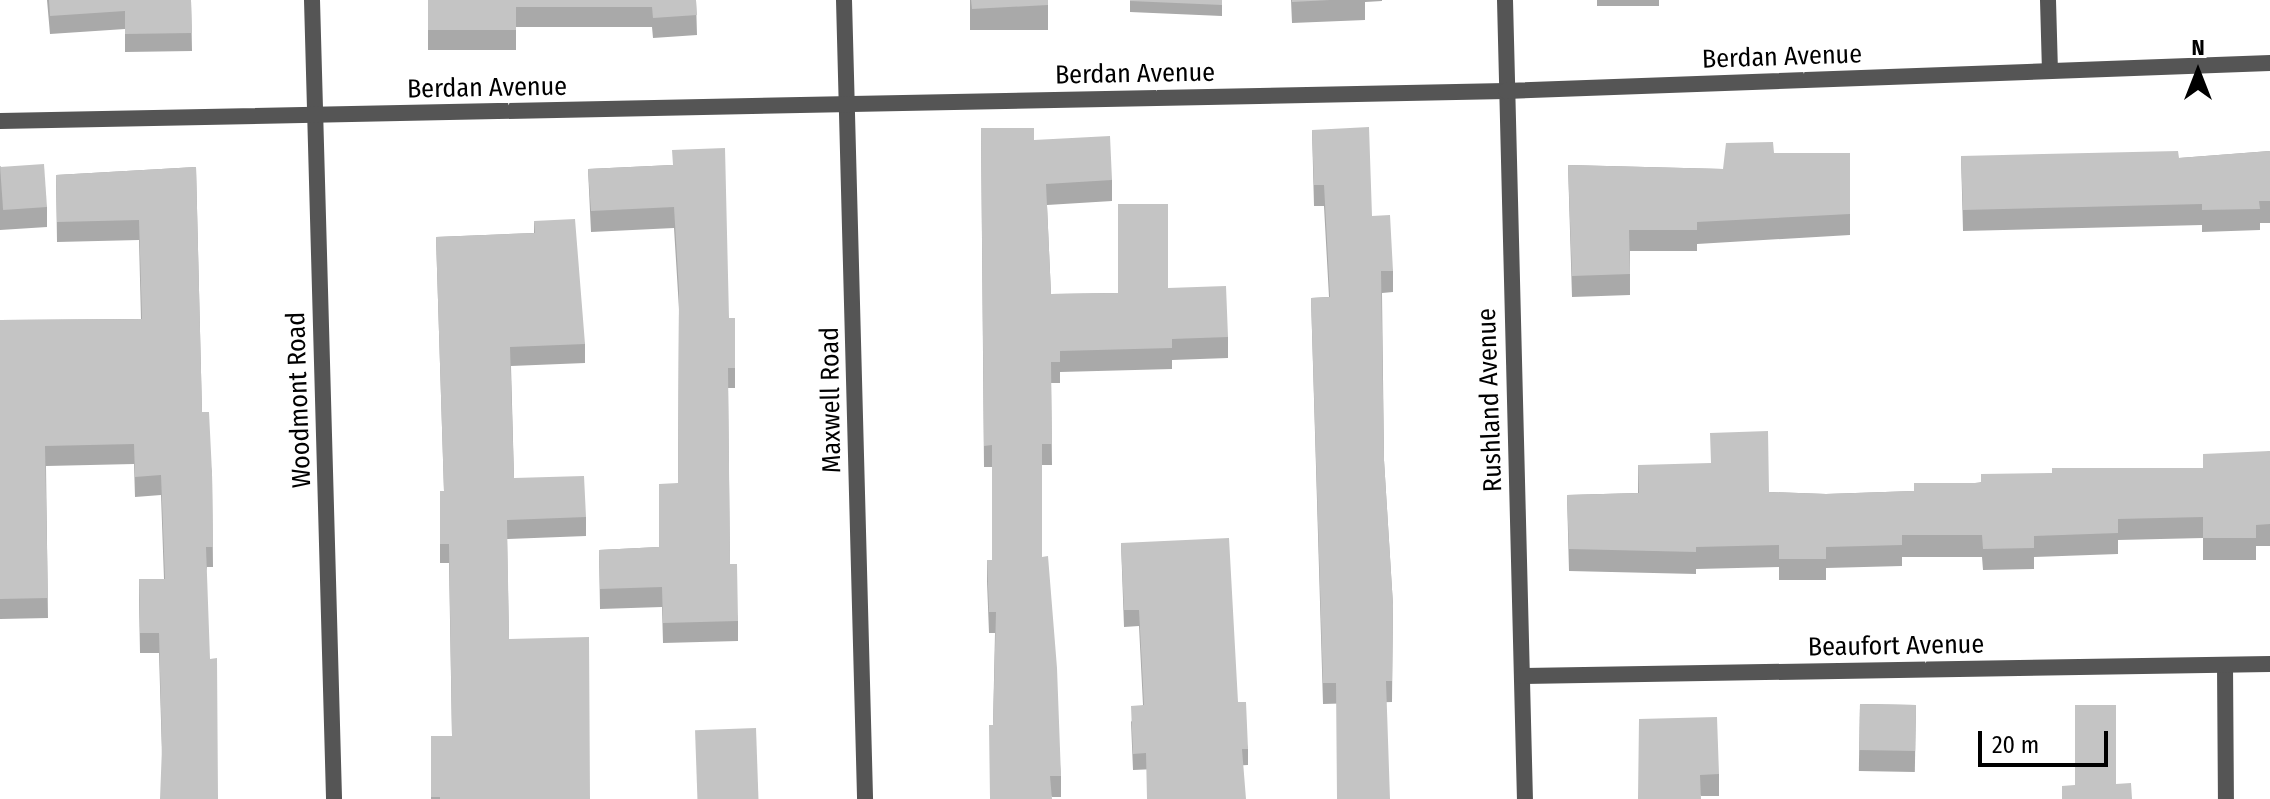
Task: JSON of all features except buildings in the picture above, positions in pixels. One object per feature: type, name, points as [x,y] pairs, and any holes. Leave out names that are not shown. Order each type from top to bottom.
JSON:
[{"type":"street","name":"Woodmont Road","points":[[312,0],[334,799]]},
{"type":"street","name":"Maxwell Road","points":[[844,0],[865,799]]},
{"type":"street","name":"Rushland Avenue","points":[[1505,0],[1525,799]]},
{"type":"street","points":[[2048,0],[2050,70]]},
{"type":"street","name":"Berdan Avenue","points":[[0,121],[1506,91],[2270,63]]},
{"type":"street","name":"Beaufort Avenue","points":[[1522,676],[2270,664]]},
{"type":"street","points":[[2225,665],[2226,799]]}]
